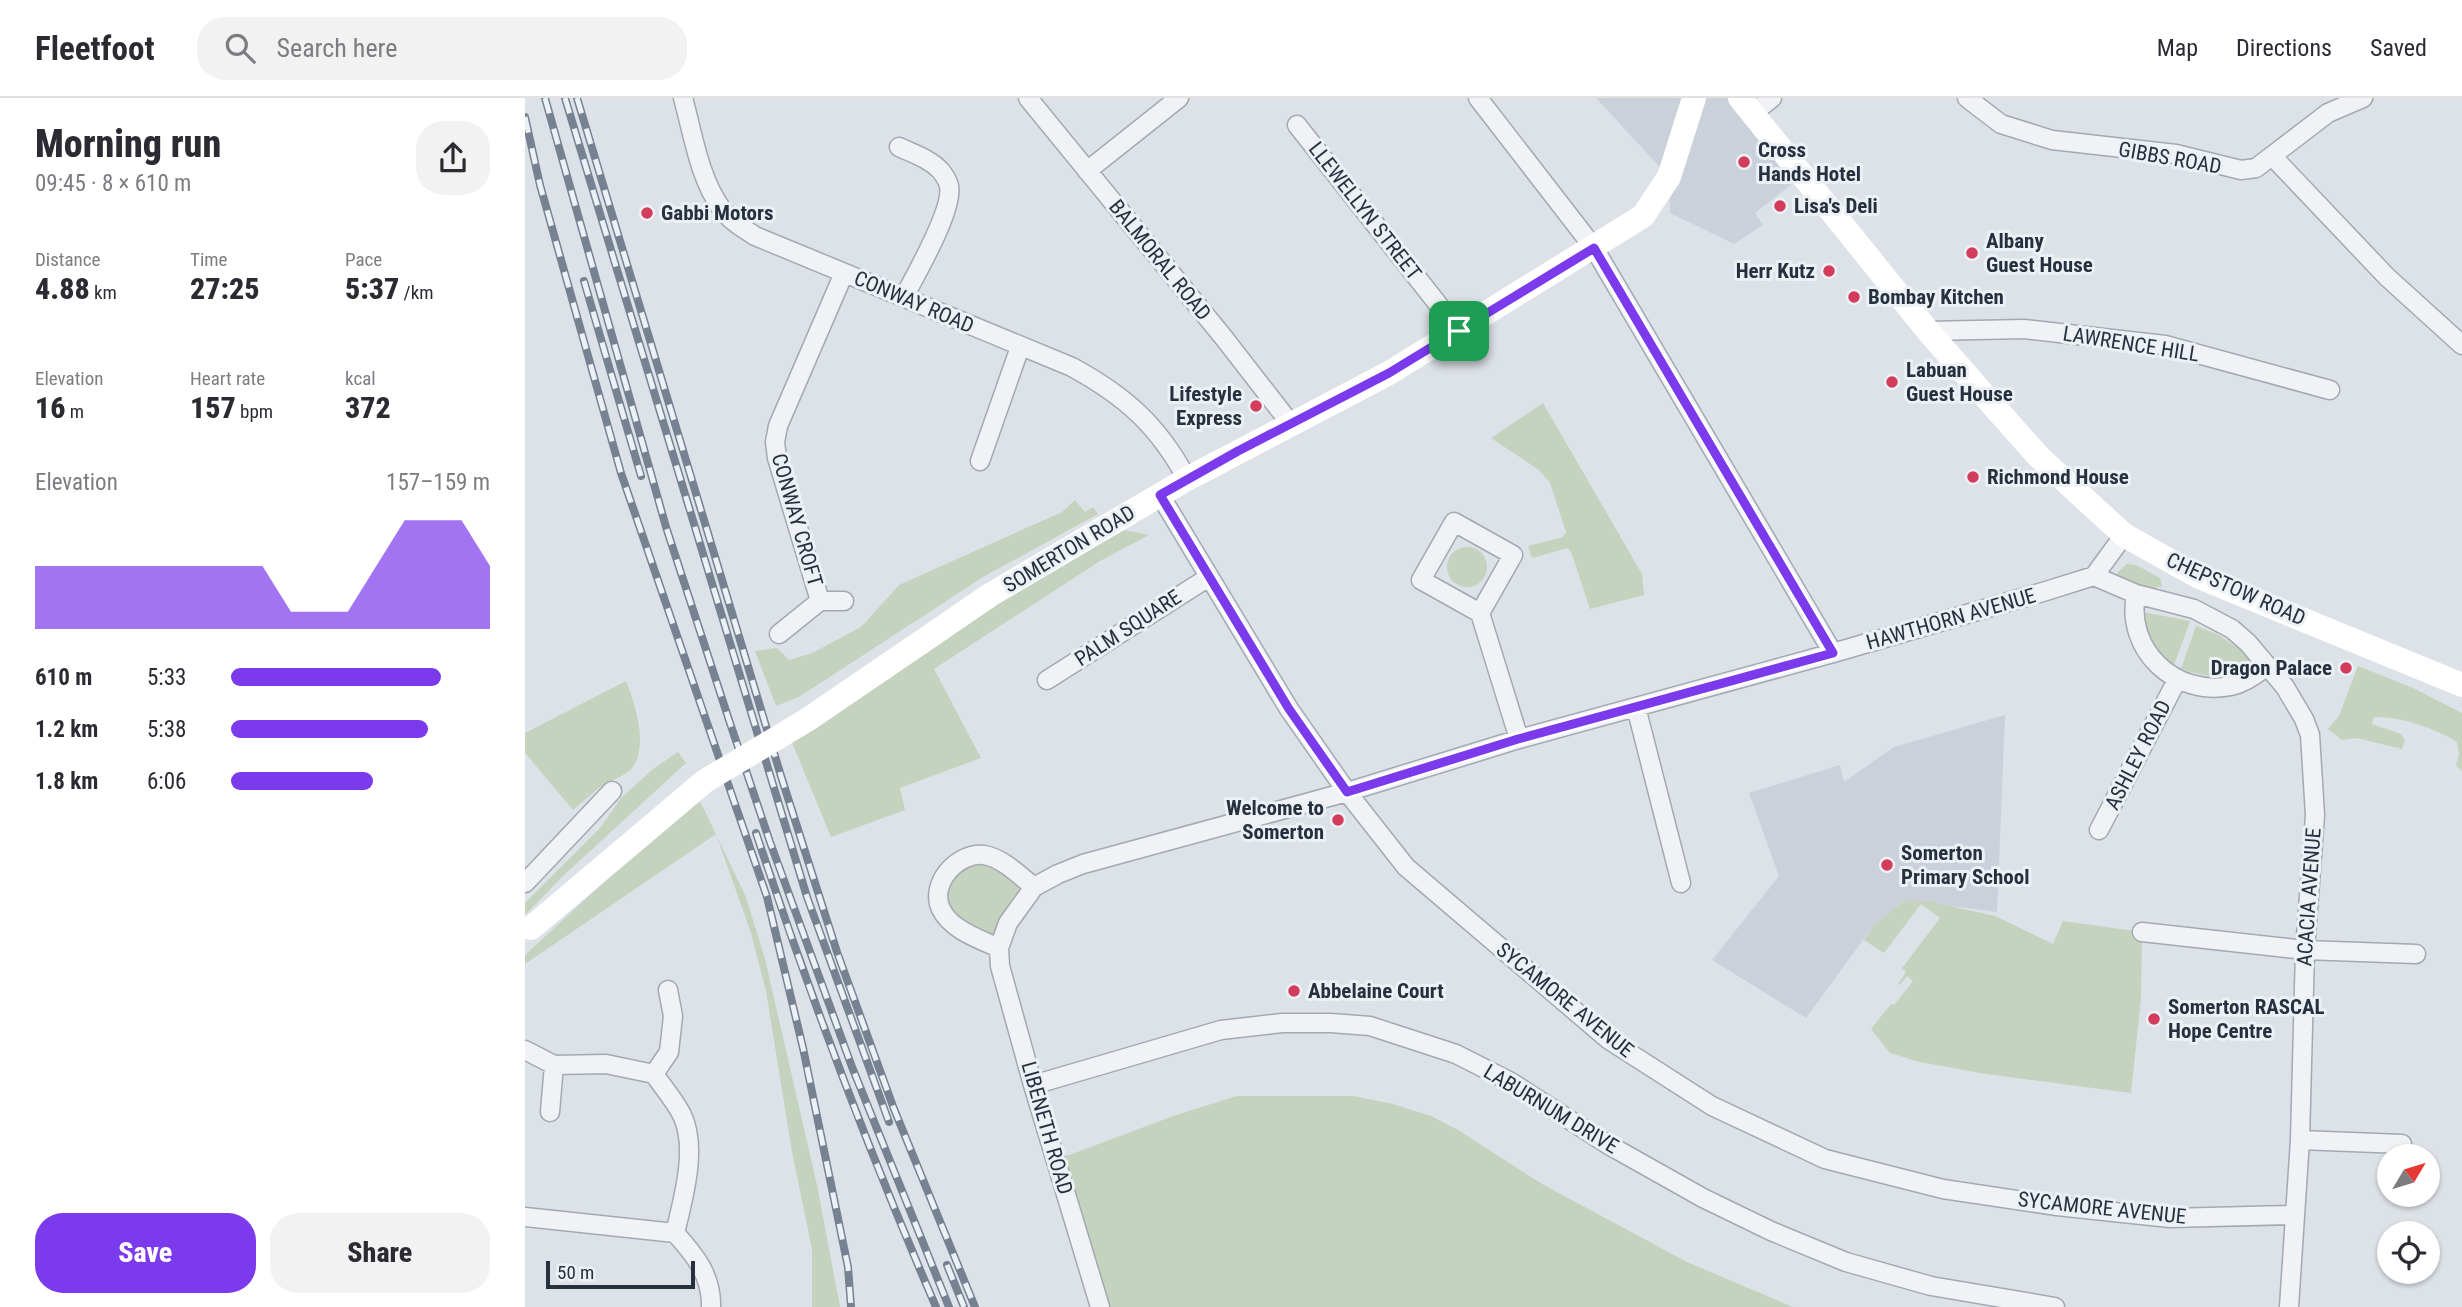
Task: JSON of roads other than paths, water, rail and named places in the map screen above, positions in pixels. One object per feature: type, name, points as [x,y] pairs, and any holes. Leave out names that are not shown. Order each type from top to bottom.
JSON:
[{"type":"street","name":"CONWAY ROAD","points":[[683,98],[708,187],[722,210],[736,224],[755,236],[1072,367],[1109,388],[1156,430],[1187,479]]},
{"type":"street","name":"BALMORAL ROAD","points":[[1028,98],[1290,423]]},
{"type":"street","points":[[1087,171],[1179,98]]},
{"type":"street","points":[[1478,98],[1594,248],[1833,653]]},
{"type":"street","name":"SOMERTON ROAD","points":[[528,931],[705,781],[807,719],[990,595],[1187,479],[1389,373],[1643,216],[1669,177],[1694,98]]},
{"type":"street","name":"GIBBS ROAD","points":[[1967,98],[2001,124],[2052,140],[2176,154],[2241,170],[2256,169],[2328,113],[2363,98]]},
{"type":"street","name":"CHEPSTOW ROAD","points":[[1755,103],[1928,331],[2039,457],[2124,535],[2199,577],[2462,685]]},
{"type":"street","name":"LLEWELLYN STREET","points":[[1297,125],[1459,331]]},
{"type":"street","points":[[899,147],[932,162],[949,186],[948,205],[904,297]]},
{"type":"street","points":[[2273,157],[2387,277],[2462,345]]},
{"type":"street","name":"CONWAY CROFT","points":[[779,634],[820,601],[777,457],[775,442],[778,426],[844,273]]},
{"type":"street","name":"LAWRENCE HILL","points":[[1928,331],[2024,329],[2165,345],[2330,390]]},
{"type":"street","points":[[980,461],[1020,347]]},
{"type":"street","name":"SYCAMORE AVENUE","points":[[1160,495],[1289,709],[1347,792],[1406,867],[1609,1040],[1712,1106],[1825,1159],[1943,1189],[2057,1206],[2170,1218],[2293,1215]]},
{"type":"street","points":[[1480,613],[1513,555],[1454,522],[1422,580],[1480,613],[1518,739]]},
{"type":"street","points":[[2095,576],[2124,535]]},
{"type":"street","name":"HAWTHORN AVENUE","points":[[999,948],[1008,923],[1034,887],[1083,864],[1347,792],[1518,739],[1833,653],[2095,576]]},
{"type":"street","name":"ACACIA AVENUE","points":[[2095,576],[2136,594],[2175,603],[2213,618],[2232,629],[2268,666],[2296,702],[2310,735],[2315,816],[2305,950],[2300,1140],[2289,1307]]},
{"type":"street","name":"PALM SQUARE","points":[[1047,680],[1209,577]]},
{"type":"street","points":[[2136,594],[2133,620],[2138,635],[2148,654],[2177,680],[2196,686],[2230,686],[2245,682],[2268,666]]},
{"type":"street","points":[[820,601],[844,601]]},
{"type":"street","name":"ASHLEY ROAD","points":[[2099,830],[2177,680]]},
{"type":"street","points":[[1636,707],[1682,883]]},
{"type":"street","points":[[525,883],[612,790]]},
{"type":"street","points":[[999,948],[954,925],[941,910],[937,893],[942,880],[954,866],[969,857],[984,855],[1007,865],[1034,887]]},
{"type":"street","points":[[2142,932],[2305,950],[2416,954]]},
{"type":"street","name":"LIBENETH ROAD","points":[[999,948],[1000,966],[1033,1085],[1100,1307]]},
{"type":"street","points":[[654,1074],[669,1052],[673,1016],[668,990]]},
{"type":"street","name":"LABURNUM DRIVE","points":[[1033,1085],[1221,1030],[1282,1023],[1370,1026],[1456,1054],[1511,1082],[1608,1144],[1703,1198],[1771,1231],[1846,1262],[1931,1286],[2055,1307]]},
{"type":"street","points":[[525,1050],[554,1065],[606,1064],[654,1074],[683,1116],[688,1142],[686,1186],[675,1233]]},
{"type":"street","points":[[550,1112],[554,1065]]},
{"type":"street","points":[[2300,1140],[2402,1144]]},
{"type":"street","points":[[525,1217],[675,1233],[692,1251],[706,1273],[711,1307]]},
{"type":"railway","points":[[545,98],[666,527],[729,720],[770,842],[852,1067],[949,1307]]},
{"type":"railway","points":[[565,98],[807,897],[889,1122]]},
{"type":"railway","points":[[577,98],[781,776],[837,952],[894,1109],[975,1307]]},
{"type":"railway","points":[[525,117],[540,185],[621,473],[767,897],[803,1048],[848,1267],[851,1307]]},
{"type":"railway","points":[[584,281],[641,476]]},
{"type":"railway","points":[[756,833],[841,1072],[936,1307]]},
{"type":"railway","points":[[947,1265],[964,1307]]},
{"type":"place","name":"Cross Hands Hotel","points":[[1744,162]]},
{"type":"place","name":"Lisa's Deli","points":[[1780,206]]},
{"type":"place","name":"Gabbi Motors","points":[[647,213]]},
{"type":"place","name":"Albany Guest House","points":[[1972,253]]},
{"type":"place","name":"Herr Kutz","points":[[1829,271]]},
{"type":"place","name":"Bombay Kitchen","points":[[1854,297]]},
{"type":"place","name":"Labuan Guest House","points":[[1892,382]]},
{"type":"place","name":"Lifestyle Express","points":[[1256,406]]},
{"type":"place","name":"Richmond House","points":[[1973,477]]},
{"type":"place","name":"Dragon Palace","points":[[2346,668]]},
{"type":"place","name":"Welcome to Somerton","points":[[1338,820]]},
{"type":"place","name":"Somerton Primary School","points":[[1887,865]]},
{"type":"place","name":"Abbelaine Court","points":[[1294,991]]},
{"type":"place","name":"Somerton RASCAL Hope Centre","points":[[2154,1019]]}]
